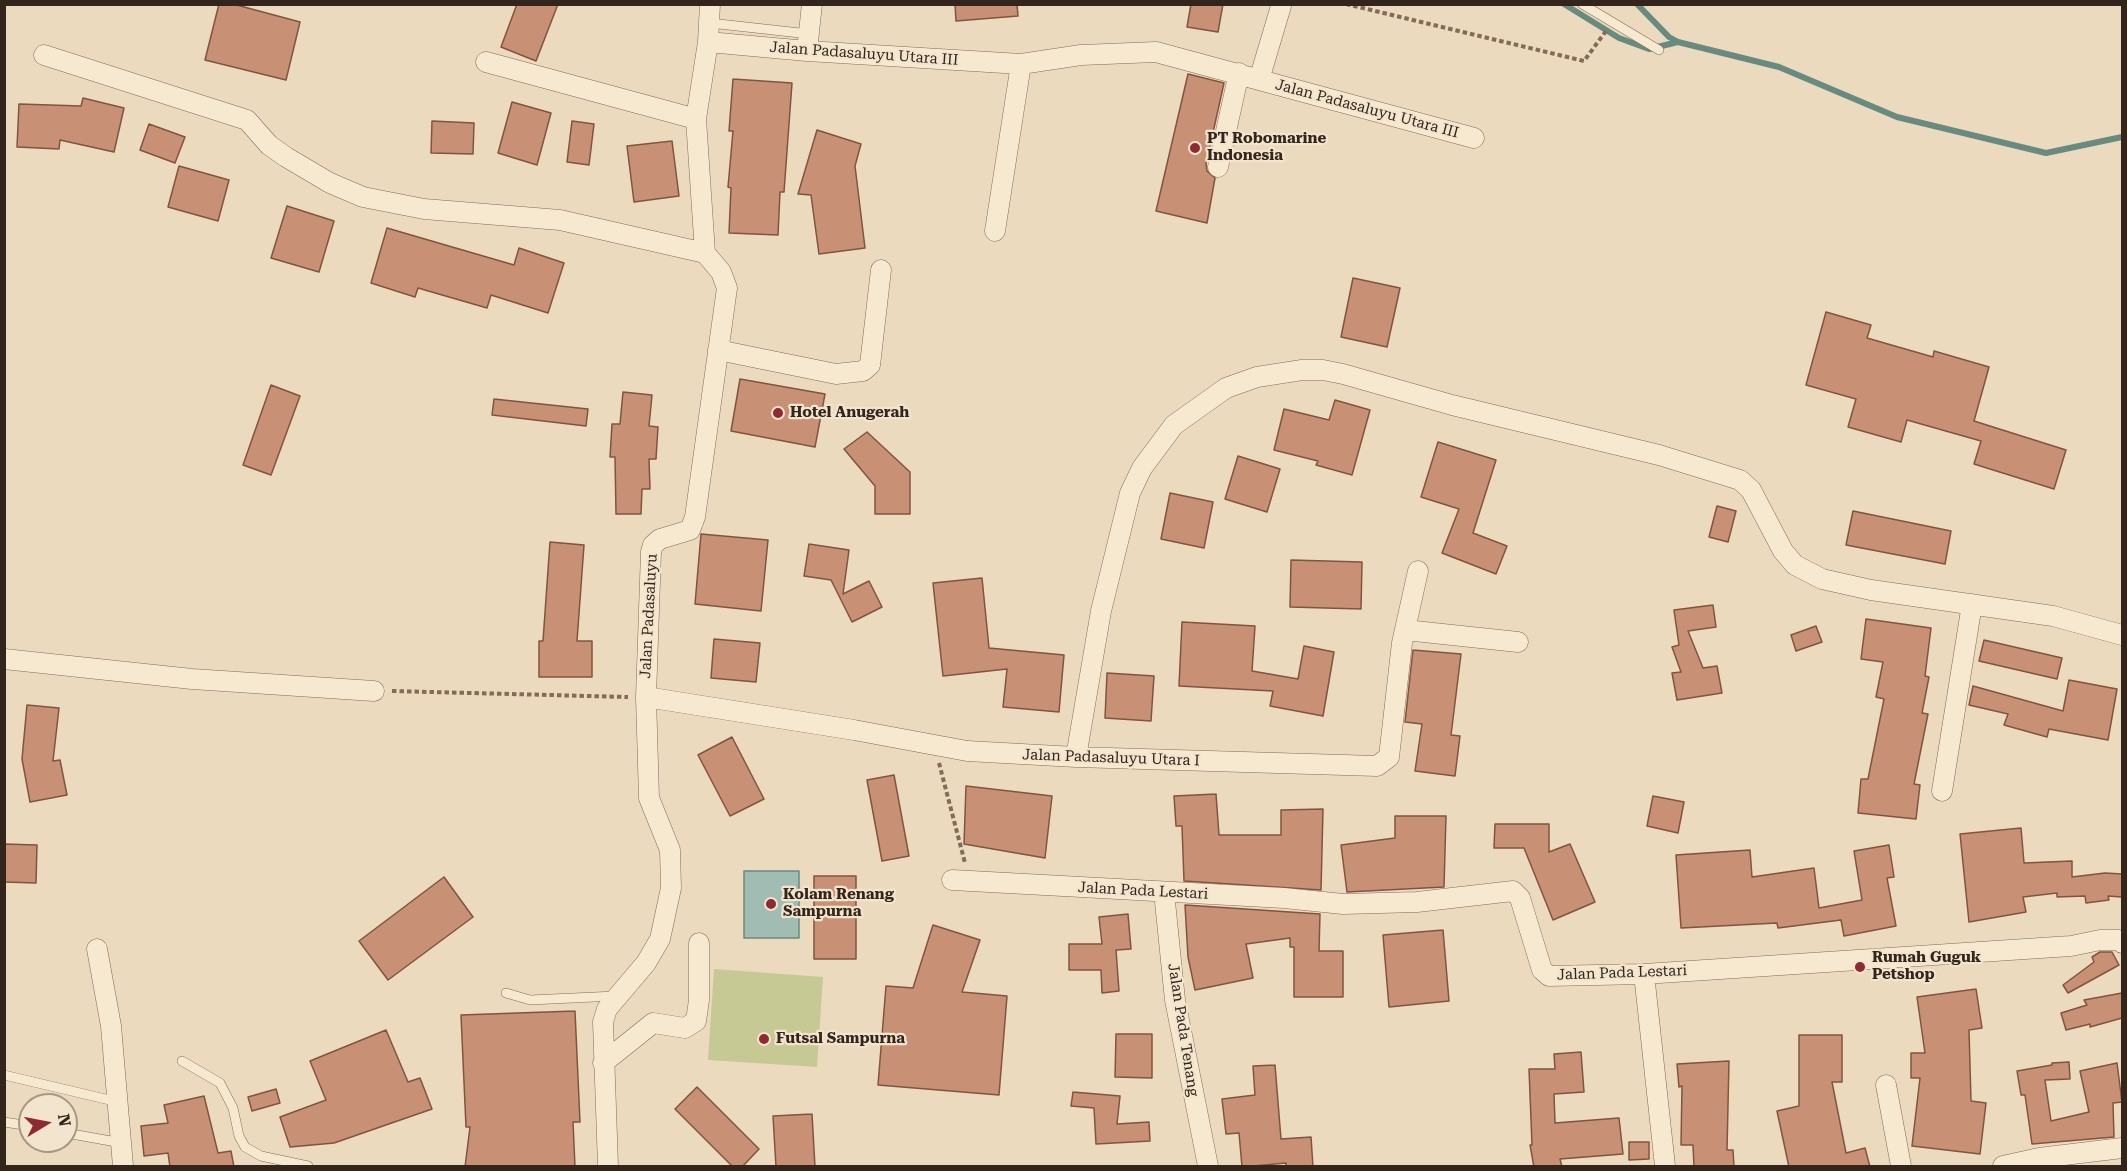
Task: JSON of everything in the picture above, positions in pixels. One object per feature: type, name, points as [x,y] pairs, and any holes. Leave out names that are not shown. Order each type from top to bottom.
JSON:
[{"type":"street","points":[[808,43],[812,4]]},
{"type":"street","name":"Jalan Padasaluyu Utara III","points":[[1259,80],[1281,6]]},
{"type":"street","points":[[44,55],[247,120],[269,145],[285,157],[330,183],[363,197],[424,209],[560,220],[705,253],[696,119],[709,23]]},
{"type":"street","name":"Jalan Padasaluyu Utara III","points":[[709,23],[808,43],[1021,64],[1082,55],[1156,52],[1474,138]]},
{"type":"street","points":[[486,62],[696,119]]},
{"type":"street","points":[[994,231],[1021,64]]},
{"type":"street","points":[[1218,167],[1239,73]]},
{"type":"street","name":"Jalan Padasaluyu","points":[[608,1167],[603,1022],[608,1009],[646,963],[660,939],[671,888],[670,850],[650,805],[645,698],[651,552],[653,545],[660,539],[690,530],[695,517],[727,288],[721,272],[705,253]]},
{"type":"street","points":[[717,350],[836,374],[863,371],[870,365],[881,270]]},
{"type":"street","points":[[1076,757],[1101,611],[1130,493],[1155,447],[1174,425],[1226,388],[1257,377],[1323,370],[1452,405],[1659,455],[1731,477],[1746,484],[1783,551],[1795,566],[1811,575],[1871,591],[2053,616],[2122,634]]},
{"type":"street","name":"Jalan Padasaluyu Utara I","points":[[645,698],[967,750],[1076,757],[1367,768],[1383,764],[1389,758],[1405,630],[1418,571]]},
{"type":"street","points":[[1942,791],[1972,604]]},
{"type":"street","points":[[1405,630],[1518,642]]},
{"type":"street","points":[[4,658],[192,679],[374,691]]},
{"type":"street","name":"Jalan Pada Lestari","points":[[961,881],[1284,898],[1343,904],[1417,902],[1513,891],[1520,898],[1545,975],[1644,974],[2071,946],[2100,940],[2119,940],[2122,943]]},
{"type":"street","name":"Jalan Pada Tenang","points":[[1164,892],[1175,1000],[1208,1167]]},
{"type":"street","points":[[603,1063],[653,1023],[685,1028],[696,1021],[699,1000],[699,943]]},
{"type":"street","points":[[97,949],[111,1026],[123,1167]]},
{"type":"street","points":[[1644,974],[1665,1167]]},
{"type":"street","points":[[1886,1085],[1901,1167]]},
{"type":"street","points":[[2003,1167],[2039,1158],[2086,1159],[2122,1148]]},
{"type":"lane","points":[[1582,4],[1659,50]]},
{"type":"lane","points":[[506,993],[530,1000],[618,996]]},
{"type":"lane","points":[[182,1061],[220,1083],[233,1108],[238,1136],[245,1147],[261,1156],[308,1167]]},
{"type":"lane","points":[[4,1075],[118,1102]]},
{"type":"lane","points":[[78,1135],[122,1143]]},
{"type":"path","points":[[1346,4],[1584,61],[1612,22]]},
{"type":"path","points":[[374,691],[645,698]]},
{"type":"path","points":[[934,744],[961,881]]},
{"type":"green space","points":[[714,969],[823,977],[817,1067],[708,1060]]},
{"type":"water","name":"Kolam Renang Sampurna","points":[[744,871],[799,871],[799,938],[744,938]]},
{"type":"building","points":[[219,4],[233,4],[300,22],[286,80],[205,60]]},
{"type":"building","points":[[517,4],[558,4],[536,61],[501,47]]},
{"type":"building","points":[[955,4],[1017,4],[1018,16],[956,21]]},
{"type":"building","points":[[1191,4],[1223,4],[1218,32],[1187,27]]},
{"type":"building","name":"PT Robomarine Indonesia","points":[[1188,74],[1224,83],[1206,164],[1207,171],[1215,178],[1207,223],[1156,211]]},
{"type":"building","points":[[733,79],[792,83],[784,192],[780,192],[778,235],[729,233],[731,188],[728,187],[733,131],[729,131]]},
{"type":"building","points":[[83,98],[124,108],[114,152],[60,140],[59,149],[17,147],[19,104],[81,106]]},
{"type":"building","points":[[512,102],[551,113],[537,165],[498,153]]},
{"type":"building","points":[[432,121],[474,123],[473,154],[431,153]]},
{"type":"building","points":[[572,121],[594,124],[589,165],[567,162]]},
{"type":"building","points":[[149,124],[185,137],[175,163],[140,150]]},
{"type":"building","points":[[817,130],[861,144],[855,166],[865,248],[819,254],[811,195],[798,194]]},
{"type":"building","points":[[672,141],[679,196],[634,202],[627,146]]},
{"type":"building","points":[[179,166],[229,180],[218,221],[168,207]]},
{"type":"building","points":[[287,206],[334,221],[319,272],[271,258]]},
{"type":"building","points":[[387,228],[514,265],[519,248],[564,263],[548,313],[491,295],[487,308],[418,288],[415,297],[371,283]]},
{"type":"building","points":[[1353,278],[1400,288],[1387,347],[1341,337]]},
{"type":"building","points":[[1826,312],[1871,325],[1867,338],[1933,357],[1934,351],[1989,367],[1974,421],[2066,450],[2054,489],[1974,464],[1981,441],[1907,420],[1901,442],[1848,427],[1856,399],[1806,385]]},
{"type":"building","name":"Hotel Anugerah","points":[[740,379],[825,394],[815,447],[731,431]]},
{"type":"building","points":[[271,385],[300,396],[271,475],[243,465]]},
{"type":"building","points":[[623,392],[652,395],[649,426],[658,427],[656,459],[649,459],[650,489],[642,489],[641,514],[616,514],[615,457],[610,457],[612,424],[620,424]]},
{"type":"building","points":[[494,399],[588,409],[586,426],[492,415]]},
{"type":"building","points":[[1335,400],[1370,410],[1352,475],[1316,465],[1318,461],[1274,450],[1284,409],[1329,420]]},
{"type":"building","points":[[867,432],[910,472],[910,514],[875,514],[875,486],[844,449]]},
{"type":"building","points":[[1438,442],[1496,460],[1473,533],[1507,546],[1496,574],[1442,553],[1459,509],[1421,497]]},
{"type":"building","points":[[1238,456],[1280,469],[1267,512],[1225,499]]},
{"type":"building","points":[[1170,493],[1213,502],[1204,548],[1161,539]]},
{"type":"building","points":[[1717,506],[1736,511],[1728,542],[1709,537]]},
{"type":"building","points":[[1853,511],[1951,531],[1945,564],[1846,545]]},
{"type":"building","points":[[701,534],[768,540],[761,611],[695,604]]},
{"type":"building","points":[[550,542],[584,545],[577,641],[592,641],[592,677],[539,677],[539,641],[543,641]]},
{"type":"building","points":[[809,544],[849,550],[843,594],[869,581],[882,607],[852,622],[831,580],[804,576]]},
{"type":"building","points":[[1291,560],[1362,562],[1361,609],[1290,607]]},
{"type":"building","points":[[982,578],[989,648],[1064,655],[1059,712],[1003,707],[1007,669],[943,676],[933,583]]},
{"type":"building","points":[[1713,605],[1716,627],[1688,631],[1703,668],[1717,666],[1722,693],[1677,700],[1672,673],[1681,672],[1672,647],[1679,645],[1674,610]]},
{"type":"building","points":[[1866,619],[1931,628],[1925,676],[1929,677],[1922,713],[1928,714],[1914,784],[1920,785],[1916,819],[1858,813],[1861,779],[1868,779],[1884,699],[1876,697],[1883,662],[1861,659]]},
{"type":"building","points":[[1182,622],[1255,626],[1252,671],[1298,679],[1304,646],[1334,652],[1323,716],[1270,706],[1273,691],[1179,686]]},
{"type":"building","points":[[1816,626],[1822,642],[1796,651],[1791,635]]},
{"type":"building","points":[[714,639],[760,643],[756,682],[711,678]]},
{"type":"building","points":[[1984,640],[2062,658],[2057,679],[1979,661]]},
{"type":"building","points":[[1413,650],[1461,654],[1451,735],[1460,736],[1455,776],[1415,771],[1422,724],[1405,722]]},
{"type":"building","points":[[1107,673],[1154,676],[1151,721],[1105,718]]},
{"type":"building","points":[[2069,680],[2117,689],[2108,740],[2049,729],[2047,737],[2004,725],[2008,714],[1969,705],[1973,686],[2063,711]]},
{"type":"building","points":[[27,705],[59,708],[53,761],[60,760],[67,795],[30,802],[22,759]]},
{"type":"building","points":[[732,737],[764,799],[730,816],[698,755]]},
{"type":"building","points":[[894,775],[909,856],[882,861],[867,780]]},
{"type":"building","points":[[966,786],[1052,796],[1045,858],[964,844]]},
{"type":"building","points":[[1216,794],[1219,835],[1281,835],[1281,810],[1323,809],[1321,890],[1184,881],[1182,826],[1176,826],[1174,796]]},
{"type":"building","points":[[1653,796],[1684,802],[1678,833],[1647,826]]},
{"type":"building","points":[[1395,816],[1446,816],[1444,887],[1347,892],[1341,845],[1395,838]]},
{"type":"building","points":[[1495,824],[1549,824],[1549,852],[1570,844],[1595,902],[1553,920],[1524,848],[1494,848]]},
{"type":"building","points":[[2021,828],[2024,863],[2072,861],[2072,877],[2105,873],[2122,874],[2122,897],[2108,896],[2109,900],[2086,903],[2085,896],[2057,897],[2057,893],[2023,897],[2026,912],[1969,922],[1960,834]]},
{"type":"building","points":[[4,844],[37,845],[36,883],[4,882]]},
{"type":"building","points":[[1889,845],[1894,877],[1887,878],[1896,926],[1844,936],[1841,920],[1778,928],[1777,923],[1681,928],[1676,855],[1750,850],[1752,877],[1814,868],[1819,908],[1862,900],[1854,851]]},
{"type":"building","points":[[814,876],[856,876],[856,959],[814,959]]},
{"type":"building","points":[[444,877],[473,917],[388,980],[359,941]]},
{"type":"building","points":[[1185,905],[1320,914],[1319,951],[1343,951],[1343,997],[1294,997],[1294,947],[1290,947],[1290,938],[1246,944],[1253,978],[1195,990],[1188,957]]},
{"type":"building","points":[[1128,914],[1131,949],[1116,950],[1119,991],[1102,993],[1101,970],[1069,970],[1069,944],[1102,944],[1099,917]]},
{"type":"building","points":[[933,925],[980,940],[962,992],[1007,996],[999,1095],[878,1085],[886,986],[913,988]]},
{"type":"building","points":[[1443,930],[1449,1001],[1389,1007],[1383,935]]},
{"type":"building","points":[[2100,952],[2112,952],[2119,965],[2068,993],[2063,985],[2094,962],[2092,957]]},
{"type":"building","points":[[1976,989],[1982,1028],[1969,1030],[1971,1101],[1986,1103],[1980,1154],[1912,1146],[1920,1078],[1911,1078],[1911,1053],[1925,1053],[1917,997]]},
{"type":"building","points":[[2122,993],[2122,1018],[2090,1027],[2090,1024],[2066,1030],[2061,1013],[2087,1005],[2084,1000]]},
{"type":"building","points":[[575,1011],[580,1122],[573,1122],[575,1167],[465,1167],[470,1127],[466,1127],[461,1015]]},
{"type":"building","points":[[386,1030],[408,1082],[420,1078],[432,1109],[334,1143],[290,1147],[280,1117],[326,1100],[310,1061]]},
{"type":"building","points":[[1116,1034],[1152,1034],[1152,1078],[1115,1077]]},
{"type":"building","points":[[1799,1035],[1842,1035],[1842,1082],[1832,1082],[1846,1153],[1865,1148],[1870,1167],[1789,1167],[1777,1111],[1799,1106]]},
{"type":"building","points":[[1581,1052],[1584,1092],[1554,1094],[1555,1123],[1619,1118],[1623,1154],[1560,1159],[1562,1167],[1534,1167],[1530,1145],[1532,1145],[1529,1069],[1555,1069],[1554,1054]]},
{"type":"building","points":[[1729,1061],[1727,1150],[1733,1150],[1734,1167],[1694,1167],[1693,1145],[1681,1145],[1682,1086],[1679,1087],[1677,1064]]},
{"type":"building","points":[[2069,1062],[2070,1079],[2045,1080],[2051,1121],[2089,1112],[2080,1071],[2117,1063],[2122,1102],[2113,1103],[2114,1137],[2032,1144],[2025,1095],[2021,1095],[2017,1071],[2052,1065],[2052,1063]]},
{"type":"building","points":[[1275,1065],[1281,1139],[1311,1137],[1313,1167],[1286,1167],[1286,1163],[1242,1167],[1239,1133],[1226,1134],[1222,1099],[1255,1095],[1253,1066]]},
{"type":"building","points":[[697,1087],[759,1149],[742,1167],[733,1167],[675,1109]]},
{"type":"building","points":[[276,1089],[280,1103],[252,1111],[248,1097]]},
{"type":"building","points":[[1073,1092],[1120,1096],[1117,1124],[1149,1122],[1150,1141],[1096,1144],[1094,1108],[1071,1106]]},
{"type":"building","points":[[204,1096],[218,1153],[231,1151],[234,1167],[170,1167],[168,1153],[144,1156],[141,1126],[168,1123],[164,1105]]},
{"type":"building","points":[[812,1114],[815,1167],[776,1167],[773,1116]]},
{"type":"building","points":[[1629,1142],[1649,1142],[1649,1159],[1629,1160]]},
{"type":"waterway","points":[[1564,4],[1619,38],[1649,49],[1678,42]]},
{"type":"waterway","points":[[1637,4],[1669,37],[1678,42],[1779,67],[1897,117],[2046,153],[2122,137]]},
{"type":"place","name":"PT Robomarine Indonesia","points":[[1195,148]]},
{"type":"place","name":"Hotel Anugerah","points":[[778,413]]},
{"type":"place","name":"Kolam Renang Sampurna","points":[[771,904]]},
{"type":"place","name":"Rumah Guguk Petshop","points":[[1860,967]]},
{"type":"place","name":"Futsal Sampurna","points":[[764,1039]]}]
